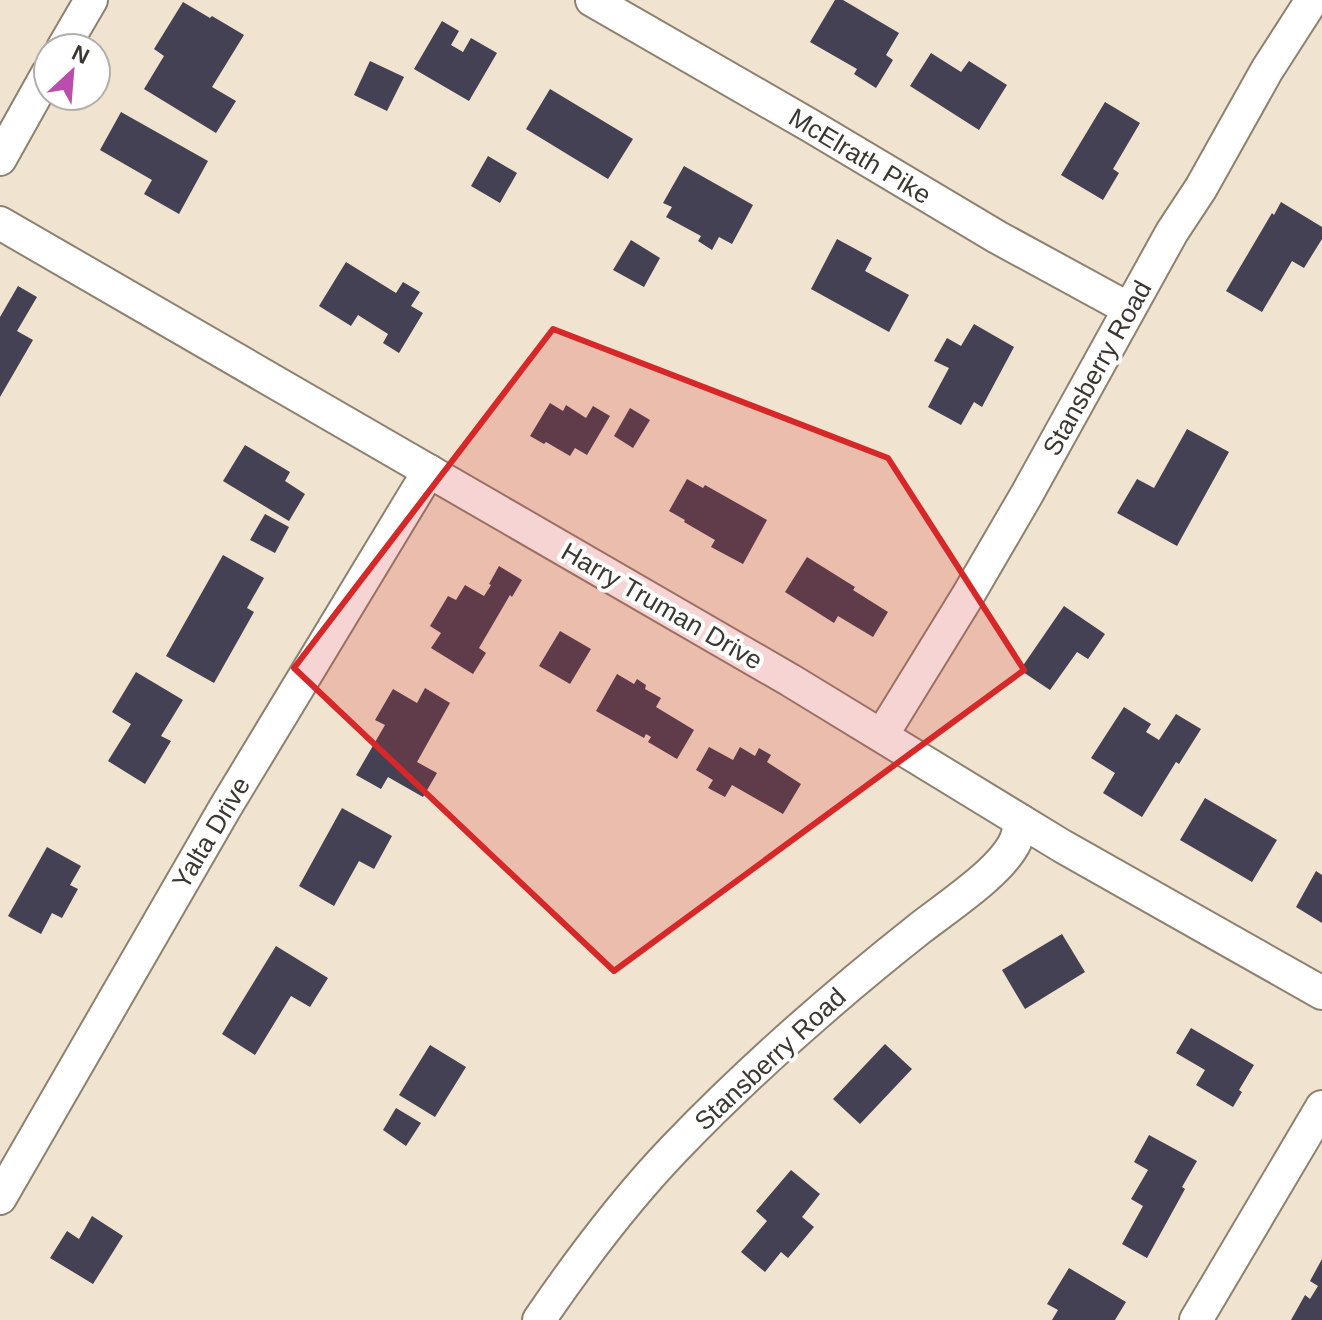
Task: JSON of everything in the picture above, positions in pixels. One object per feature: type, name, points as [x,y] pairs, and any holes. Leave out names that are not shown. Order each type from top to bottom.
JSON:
[{"type":"street","points":[[72,32],[91,0]]},
{"type":"street","name":"McElrath Pike","points":[[592,0],[1030,256],[1129,309]]},
{"type":"street","name":"Stansberry Road","points":[[882,735],[1019,507],[1267,70],[1312,0]]},
{"type":"street","points":[[0,159],[32,102]]},
{"type":"street","name":"Harry Truman Drive","points":[[0,223],[763,665],[1089,862],[1322,993]]},
{"type":"street","name":"Yalta Drive","points":[[0,1198],[203,846],[429,471]]},
{"type":"street","name":"Stansberry Road","points":[[539,1320],[584,1257],[674,1149],[818,1012],[997,867],[1013,846],[1021,821]]},
{"type":"street","points":[[1196,1320],[1322,1107]]},
{"type":"highlighted area","points":[[553,329],[888,458],[1024,670],[614,971],[294,668]]},
{"type":"building","points":[[835,0],[843,0],[899,33],[886,55],[893,60],[876,88],[854,74],[857,69],[810,42]]},
{"type":"building","points":[[183,2],[244,35],[212,87],[236,101],[216,133],[144,89],[164,56],[154,49]]},
{"type":"building","points":[[442,21],[459,31],[451,45],[463,52],[471,38],[497,53],[469,101],[414,69]]},
{"type":"building","points":[[931,53],[961,72],[969,61],[1007,85],[979,130],[910,86]]},
{"type":"building","points":[[370,61],[404,77],[387,111],[354,95]]},
{"type":"building","points":[[550,89],[633,139],[608,179],[526,129]]},
{"type":"building","points":[[1105,102],[1140,123],[1113,169],[1119,173],[1103,200],[1061,175]]},
{"type":"building","points":[[121,112],[208,161],[179,214],[144,194],[152,180],[100,150]]},
{"type":"building","points":[[488,156],[517,173],[500,203],[471,186]]},
{"type":"building","points":[[684,166],[753,205],[732,244],[719,237],[712,250],[698,241],[701,236],[666,217],[672,207],[663,203]]},
{"type":"building","points":[[1281,202],[1322,227],[1322,239],[1304,268],[1292,261],[1262,312],[1226,291]]},
{"type":"building","points":[[837,239],[872,258],[865,271],[909,295],[889,332],[811,289]]},
{"type":"building","points":[[631,240],[660,258],[644,287],[613,270]]},
{"type":"building","points":[[346,262],[396,293],[403,282],[420,292],[411,306],[423,313],[399,353],[383,343],[388,334],[358,315],[351,326],[319,306]]},
{"type":"building","points":[[18,286],[37,297],[17,331],[33,340],[0,397],[0,317]]},
{"type":"building","points":[[974,324],[1014,347],[982,407],[974,402],[961,425],[928,407],[949,368],[934,361],[947,338],[961,346]]},
{"type":"building","points":[[550,403],[563,411],[566,405],[586,418],[593,406],[610,416],[587,455],[575,448],[570,456],[530,436]]},
{"type":"building","points":[[630,408],[650,420],[633,448],[614,436]]},
{"type":"building","points":[[1187,429],[1229,452],[1177,546],[1117,513],[1137,479],[1154,488]]},
{"type":"building","points":[[245,445],[290,472],[285,481],[305,494],[289,521],[223,481]]},
{"type":"building","points":[[687,479],[703,488],[705,485],[767,520],[743,564],[711,547],[715,540],[669,511]]},
{"type":"building","points":[[265,514],[289,527],[275,553],[250,540]]},
{"type":"building","points":[[223,555],[264,578],[247,608],[254,612],[214,683],[166,656]]},
{"type":"building","points":[[807,557],[888,612],[873,637],[838,616],[834,623],[785,592]]},
{"type":"building","points":[[499,566],[522,580],[479,648],[486,653],[473,674],[431,648],[441,633],[430,626],[448,596],[456,600],[465,585],[484,596]]},
{"type":"building","points":[[1064,606],[1105,634],[1088,659],[1077,652],[1050,690],[1020,670]]},
{"type":"building","points":[[560,631],[591,649],[570,684],[539,666]]},
{"type":"building","points":[[136,672],[183,700],[161,736],[171,741],[145,784],[108,761],[131,724],[112,712]]},
{"type":"building","points":[[617,674],[634,684],[637,679],[646,685],[645,689],[661,698],[656,707],[694,730],[677,759],[648,742],[651,737],[646,734],[644,738],[596,711]]},
{"type":"building","points":[[425,688],[450,703],[417,762],[437,773],[423,797],[388,777],[381,789],[356,775],[385,725],[375,720],[393,689],[417,703]]},
{"type":"building","points":[[1124,707],[1151,724],[1146,732],[1159,740],[1176,714],[1201,729],[1142,817],[1103,793],[1115,773],[1091,758]]},
{"type":"building","points":[[709,747],[733,760],[740,747],[755,756],[759,748],[771,755],[767,762],[801,784],[783,814],[732,785],[725,797],[708,788],[713,780],[696,770]]},
{"type":"building","points":[[1205,798],[1277,840],[1252,882],[1180,840]]},
{"type":"building","points":[[342,808],[392,836],[374,869],[359,861],[334,906],[299,886]]},
{"type":"building","points":[[47,847],[81,866],[70,885],[78,889],[62,918],[52,913],[41,934],[8,916]]},
{"type":"building","points":[[1316,871],[1322,875],[1322,923],[1296,907]]},
{"type":"building","points":[[1062,934],[1085,972],[1025,1009],[1002,970]]},
{"type":"building","points":[[276,946],[328,978],[310,1007],[291,996],[255,1055],[222,1034]]},
{"type":"building","points":[[1191,1028],[1254,1065],[1233,1107],[1196,1085],[1205,1070],[1176,1053]]},
{"type":"building","points":[[885,1044],[912,1069],[860,1124],[833,1099]]},
{"type":"building","points":[[430,1045],[466,1067],[435,1117],[399,1095]]},
{"type":"building","points":[[396,1108],[421,1123],[406,1146],[383,1130]]},
{"type":"building","points":[[1149,1135],[1197,1161],[1147,1258],[1122,1244],[1143,1206],[1131,1199],[1148,1170],[1134,1162]]},
{"type":"building","points":[[791,1170],[820,1194],[802,1217],[814,1227],[788,1258],[781,1252],[765,1272],[741,1252],[767,1221],[756,1211]]},
{"type":"building","points":[[92,1216],[123,1236],[93,1284],[50,1258],[67,1231],[79,1239]]},
{"type":"building","points":[[1322,1259],[1322,1320],[1291,1320],[1305,1295],[1310,1299],[1318,1286],[1310,1281]]},
{"type":"building","points":[[1069,1268],[1126,1302],[1115,1320],[1052,1320],[1058,1310],[1047,1304]]}]
